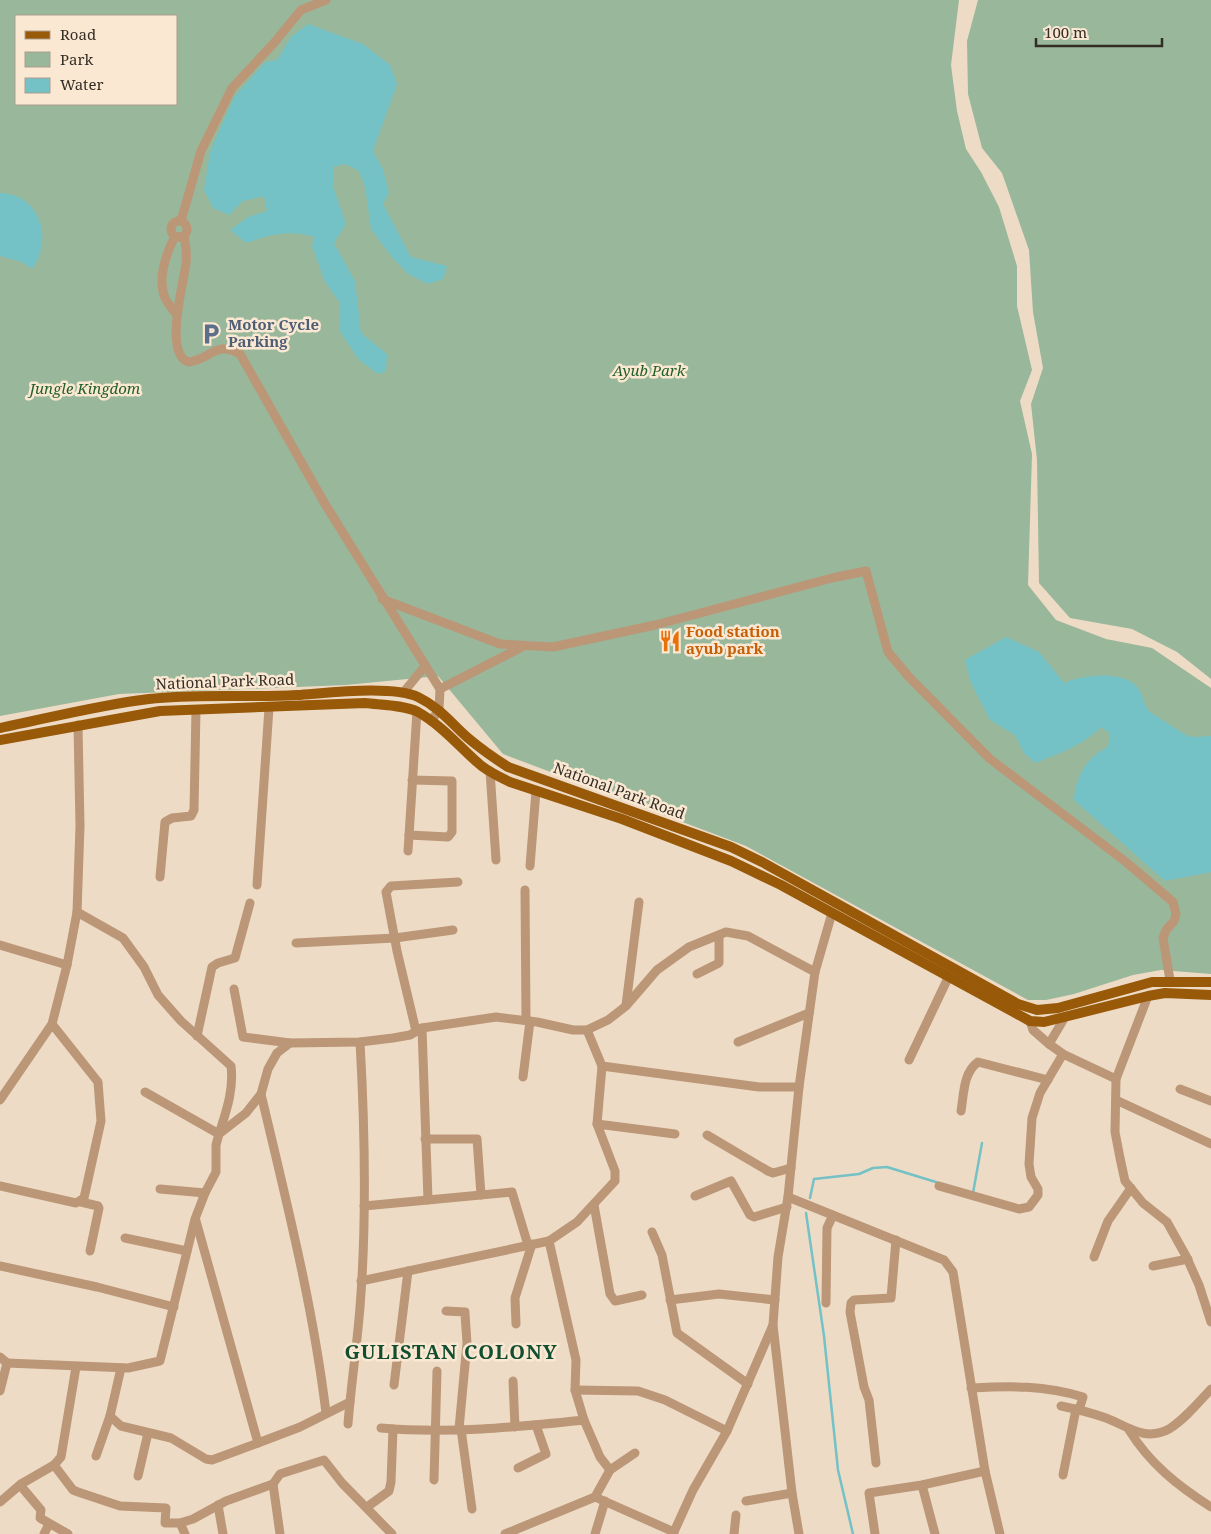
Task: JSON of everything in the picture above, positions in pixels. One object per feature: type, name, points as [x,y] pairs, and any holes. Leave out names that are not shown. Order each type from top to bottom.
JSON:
[{"type":"main road","name":"National Park Road","points":[[0,728],[150,699],[362,692],[403,693],[418,697],[439,710],[468,738],[490,756],[508,767],[716,842],[762,862],[1018,1004],[1037,1010],[1058,1008],[1133,986],[1170,980],[1211,982]]},
{"type":"main road","name":"National Park Road","points":[[0,740],[160,711],[366,703],[417,712],[431,721],[490,771],[510,782],[622,819],[711,854],[781,885],[948,978],[1030,1021]]},
{"type":"main road","points":[[711,854],[716,842]]},
{"type":"main road","points":[[930,968],[936,958]]},
{"type":"main road","points":[[1030,1021],[1044,1022],[1165,993],[1211,995]]},
{"type":"street","points":[[181,220],[200,151],[232,88],[274,44],[301,10],[326,0]]},
{"type":"street","points":[[177,315],[166,298],[163,286],[165,260],[179,236],[188,227],[181,220]]},
{"type":"street","points":[[181,220],[174,222],[171,228],[179,236],[186,262],[177,315],[179,354],[183,360],[195,361],[220,348],[230,348],[240,354],[382,599],[440,689],[439,710],[431,721]]},
{"type":"street","points":[[382,599],[401,608],[500,644],[523,647],[553,647],[655,625],[866,572],[888,652],[909,677],[990,759],[1118,856],[1174,902],[1176,914],[1174,921],[1166,930],[1163,938],[1170,980]]},
{"type":"street","points":[[394,618],[401,608]]},
{"type":"street","points":[[440,689],[523,647]]},
{"type":"street","points":[[403,693],[425,666]]},
{"type":"street","points":[[257,885],[269,708]]},
{"type":"street","points":[[160,877],[165,822],[172,818],[191,816],[194,810],[196,710]]},
{"type":"street","points":[[408,851],[417,712]]},
{"type":"street","points":[[0,1100],[52,1024],[67,965],[77,912],[80,826],[78,725]]},
{"type":"street","points":[[490,771],[496,860]]},
{"type":"street","points":[[409,835],[448,837],[452,832],[452,781],[412,780]]},
{"type":"street","points":[[530,866],[536,791]]},
{"type":"street","points":[[428,1200],[419,1029],[394,938],[387,888],[458,882]]},
{"type":"street","points":[[523,1077],[528,1021],[524,890]]},
{"type":"street","points":[[626,1005],[640,902]]},
{"type":"street","points":[[197,1036],[212,967],[218,963],[235,958],[250,904]]},
{"type":"street","points":[[0,1391],[3,1360],[76,1367],[121,1368],[152,1364],[160,1361],[195,1218],[216,1172],[216,1145],[229,1102],[232,1079],[231,1066],[181,1021],[158,995],[144,967],[122,938],[77,912]]},
{"type":"street","points":[[799,1534],[792,1493],[773,1325],[778,1257],[787,1207],[799,1086],[809,1013],[815,972],[832,913]]},
{"type":"street","points":[[296,943],[394,938],[453,930]]},
{"type":"street","points":[[234,989],[243,1037],[290,1044],[360,1042],[393,1038],[419,1029],[496,1017],[573,1030],[588,1030],[608,1020],[626,1005],[657,970],[689,947],[726,932],[748,936],[815,972]]},
{"type":"street","points":[[698,974],[720,963],[719,935]]},
{"type":"street","points":[[0,945],[67,965]]},
{"type":"street","points":[[909,1060],[948,978]]},
{"type":"street","points":[[1148,996],[1116,1079],[1115,1132],[1120,1158],[1125,1181],[1143,1202],[1167,1222],[1188,1259],[1211,1322]]},
{"type":"street","points":[[738,1042],[809,1013]]},
{"type":"street","points":[[1049,1044],[1065,1017]]},
{"type":"street","points":[[1030,1021],[1032,1030],[1063,1054],[1116,1079]]},
{"type":"street","points":[[52,1024],[98,1082],[101,1121],[81,1202]]},
{"type":"street","points":[[361,1281],[549,1241],[577,1222],[594,1205],[615,1181],[616,1176],[597,1124],[602,1066],[588,1030]]},
{"type":"street","points":[[348,1424],[361,1281],[366,1145],[360,1042]]},
{"type":"street","points":[[220,1134],[246,1113],[261,1094],[268,1069],[277,1053],[290,1044]]},
{"type":"street","points":[[939,1186],[1019,1209],[1029,1207],[1038,1195],[1029,1164],[1032,1118],[1040,1093],[1063,1054]]},
{"type":"street","points":[[961,1110],[967,1076],[972,1066],[978,1062],[1048,1080]]},
{"type":"street","points":[[602,1066],[759,1087],[799,1086]]},
{"type":"street","points":[[1180,1089],[1211,1102],[1210,1112]]},
{"type":"street","points":[[145,1092],[220,1134]]},
{"type":"street","points":[[261,1094],[302,1267],[318,1347],[326,1413]]},
{"type":"street","points":[[1116,1100],[1211,1144]]},
{"type":"street","points":[[597,1124],[675,1134]]},
{"type":"street","points":[[708,1135],[768,1171],[773,1172],[791,1168]]},
{"type":"street","points":[[426,1139],[477,1139],[481,1195]]},
{"type":"street","points":[[695,1196],[731,1181],[750,1215],[754,1217],[787,1207]]},
{"type":"street","points":[[0,1186],[98,1206],[90,1251]]},
{"type":"street","points":[[1094,1257],[1108,1221],[1131,1188]]},
{"type":"street","points":[[160,1189],[205,1193]]},
{"type":"street","points":[[364,1206],[512,1192],[530,1245],[515,1298],[516,1324]]},
{"type":"street","points":[[788,1197],[944,1260],[953,1272],[970,1388],[985,1471],[1000,1534]]},
{"type":"street","points":[[594,1205],[610,1294],[615,1301],[642,1295]]},
{"type":"street","points":[[826,1303],[827,1228],[833,1215]]},
{"type":"street","points":[[195,1218],[258,1443]]},
{"type":"street","points":[[652,1232],[662,1255],[677,1333],[748,1384]]},
{"type":"street","points":[[125,1238],[187,1252]]},
{"type":"street","points":[[876,1463],[868,1400],[864,1388],[850,1312],[851,1303],[854,1300],[891,1298],[896,1240]]},
{"type":"street","points":[[549,1241],[576,1360],[575,1390],[584,1420],[600,1457],[610,1470]]},
{"type":"street","points":[[1153,1266],[1188,1259]]},
{"type":"street","points":[[0,1266],[98,1287],[174,1307]]},
{"type":"street","points":[[394,1385],[408,1271]]},
{"type":"street","points":[[670,1300],[720,1294],[775,1300]]},
{"type":"street","points":[[446,1311],[465,1312],[467,1343],[460,1429],[472,1509]]},
{"type":"street","points":[[595,1497],[674,1533],[693,1490],[727,1431],[773,1325]]},
{"type":"street","points":[[0,1502],[20,1485],[54,1465],[61,1457],[76,1367]]},
{"type":"street","points":[[96,1456],[110,1416],[121,1368]]},
{"type":"street","points":[[434,1480],[437,1371]]},
{"type":"street","points":[[513,1381],[515,1427]]},
{"type":"street","points":[[970,1388],[1018,1386],[1055,1388],[1083,1397],[1078,1410],[1063,1475]]},
{"type":"street","points":[[1061,1406],[1108,1418],[1129,1430],[1154,1434],[1168,1430],[1183,1419],[1211,1389]]},
{"type":"street","points":[[575,1390],[638,1391],[665,1400],[727,1431]]},
{"type":"street","points":[[110,1416],[121,1426],[171,1438],[206,1459],[212,1460],[300,1427],[350,1402]]},
{"type":"street","points":[[382,1428],[460,1429],[515,1427],[584,1420]]},
{"type":"street","points":[[518,1468],[546,1454],[536,1425]]},
{"type":"street","points":[[367,1507],[378,1497],[389,1491],[392,1482],[393,1429]]},
{"type":"street","points":[[1129,1430],[1139,1447],[1170,1479],[1211,1506]]},
{"type":"street","points":[[138,1476],[148,1433]]},
{"type":"street","points":[[505,1534],[595,1497],[610,1470],[635,1454]]},
{"type":"street","points":[[54,1465],[73,1490],[120,1506],[166,1508],[165,1523],[180,1523],[193,1519],[218,1505],[273,1484],[280,1474],[324,1460],[342,1483],[392,1534]]},
{"type":"street","points":[[875,1534],[868,1493],[922,1485],[985,1471]]},
{"type":"street","points":[[273,1484],[280,1534]]},
{"type":"street","points":[[20,1485],[41,1510],[40,1518],[68,1534]]},
{"type":"street","points":[[922,1485],[935,1534]]},
{"type":"street","points":[[746,1501],[792,1493]]},
{"type":"street","points":[[596,1534],[605,1501]]},
{"type":"street","points":[[218,1505],[223,1534]]},
{"type":"street","points":[[734,1534],[736,1515]]},
{"type":"street","points":[[180,1523],[185,1534]]},
{"type":"street","points":[[44,1534],[49,1524]]},
{"type":"green space","name":"Ayub Park","points":[[0,0],[959,0],[951,65],[957,111],[966,149],[981,172],[999,207],[1017,266],[1017,306],[1032,370],[1020,401],[1032,454],[1028,585],[1056,620],[1106,639],[1152,648],[1211,688],[1211,974],[1161,970],[1133,975],[1074,994],[1046,1000],[1028,1000],[746,846],[503,754],[438,676],[346,685],[119,694],[0,716]]},
{"type":"green space","points":[[978,0],[1211,0],[1211,679],[1177,652],[1132,629],[1070,618],[1039,583],[1037,460],[1031,404],[1043,368],[1033,312],[1029,250],[1002,173],[982,148],[968,94],[967,41]]},
{"type":"water","points":[[308,24],[363,44],[390,65],[397,84],[373,151],[383,169],[389,193],[383,204],[411,257],[447,266],[443,279],[428,284],[408,274],[391,256],[371,229],[365,187],[359,171],[345,164],[333,167],[334,189],[346,224],[334,243],[355,281],[361,333],[387,354],[386,371],[378,374],[358,359],[340,331],[340,303],[325,282],[312,246],[314,237],[288,233],[246,243],[230,230],[248,217],[267,211],[264,196],[243,201],[229,215],[213,208],[204,190],[210,152],[234,97],[265,62],[277,60],[291,37]]},
{"type":"water","points":[[0,193],[14,195],[25,201],[34,210],[39,220],[42,232],[42,245],[39,257],[32,269],[22,262],[0,256]]},
{"type":"water","points":[[1006,637],[1039,652],[1064,683],[1091,676],[1122,678],[1137,687],[1149,711],[1161,719],[1188,736],[1211,736],[1211,872],[1165,881],[1074,800],[1077,784],[1088,762],[1108,747],[1110,734],[1102,727],[1070,748],[1035,763],[1024,753],[1015,735],[990,720],[971,683],[965,660]]},
{"type":"waterway","points":[[973,1193],[982,1143]]},
{"type":"waterway","points":[[810,1198],[814,1179],[859,1174],[873,1168],[887,1167],[939,1183]]},
{"type":"waterway","points":[[806,1213],[824,1336],[838,1470],[853,1534]]},
{"type":"place","name":"Motor Cycle Parking","points":[[211,334]]},
{"type":"place","name":"Food station ayub park","points":[[670,641]]},
{"type":"district","name":"GULISTAN COLONY","points":[[451,1352]]},
{"type":"park label","name":"Jungle Kingdom","points":[[85,389]]}]
